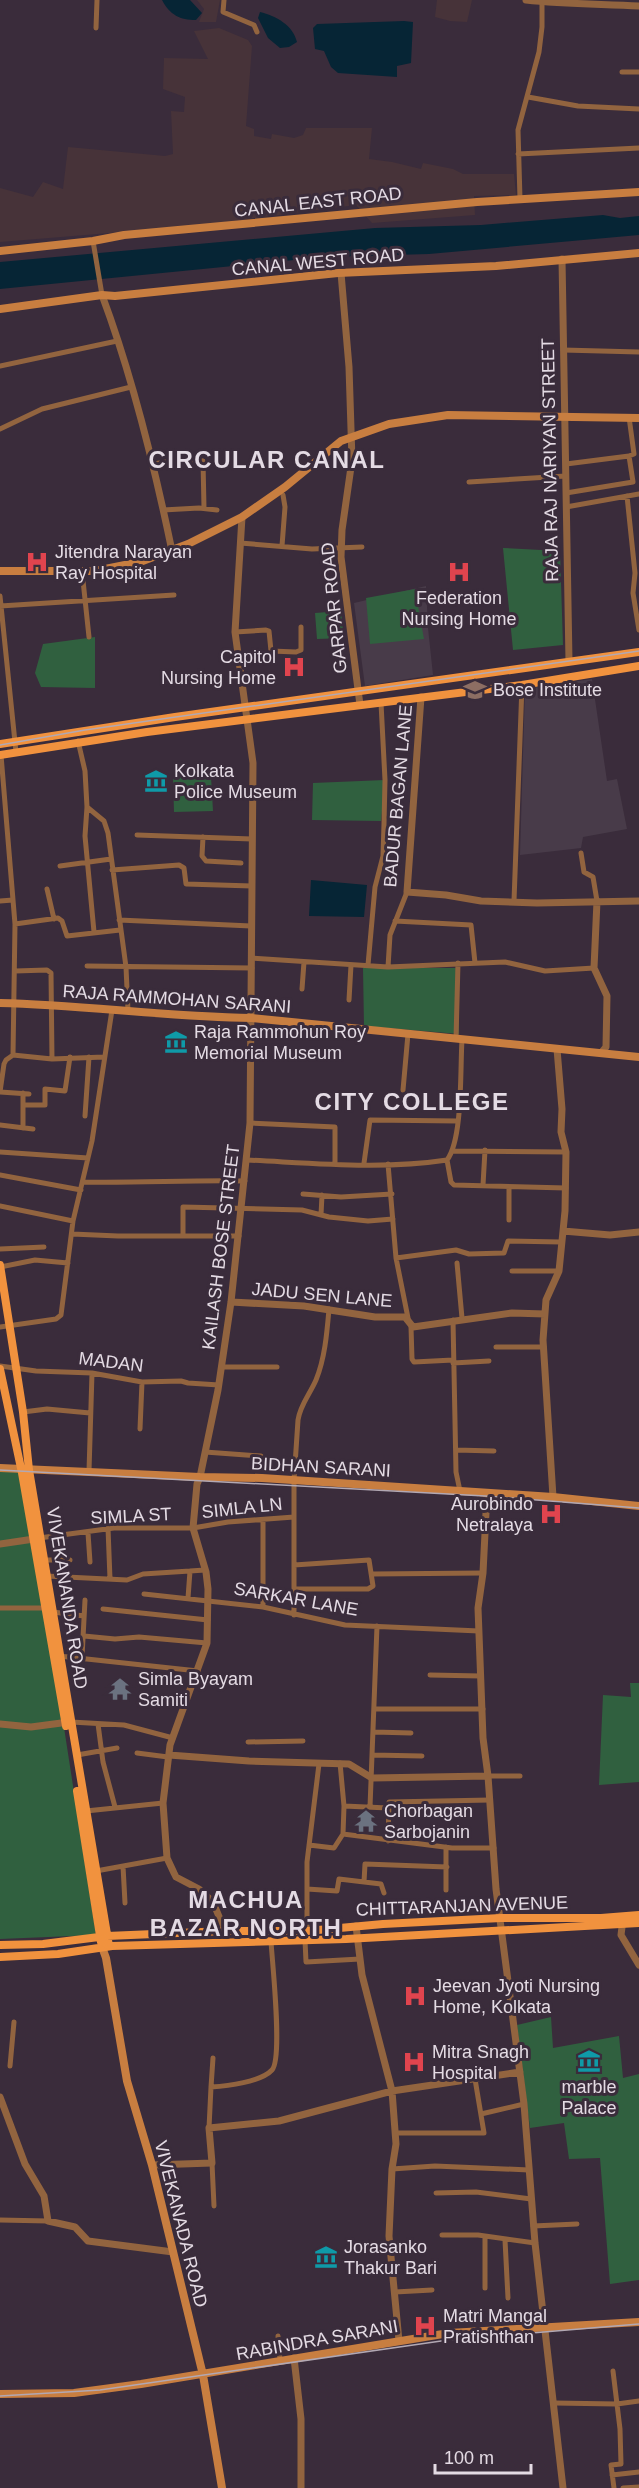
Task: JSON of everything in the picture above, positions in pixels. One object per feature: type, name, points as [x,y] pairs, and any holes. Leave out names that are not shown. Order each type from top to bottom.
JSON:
[{"type":"main road","name":"CANAL EAST ROAD","points":[[0,251],[93,241],[124,235],[520,199],[639,192]]},
{"type":"main road","name":"CANAL WEST ROAD","points":[[0,309],[101,291],[115,296],[341,273],[496,266],[639,254]]},
{"type":"main road","points":[[0,571],[95,571],[140,562],[172,551],[242,517],[285,487],[341,441],[389,424],[448,414],[639,418]]},
{"type":"main road","points":[[0,744],[15,747],[78,741],[360,692],[639,652]]},
{"type":"main road","points":[[0,755],[15,747],[175,717],[307,713],[522,685],[639,666]]},
{"type":"main road","name":"RAJA RAMMOHAN SARANI","points":[[0,1003],[53,1004],[205,1017],[252,1018],[639,1058]]},
{"type":"main road","name":"VIVEKANANDA ROAD","points":[[0,1266],[4,1326],[23,1412],[25,1470]]},
{"type":"main road","name":"VIVEKANANDA ROAD","points":[[0,1368],[25,1470],[104,1936]]},
{"type":"main road","name":"BIDHAN SARANI","points":[[0,1468],[200,1478],[294,1480],[553,1497],[639,1506]]},
{"type":"main road","name":"VIVEKANANDA ROAD","points":[[37,1538],[44,1560],[49,1610]]},
{"type":"main road","name":"VIVEKANANDA ROAD","points":[[68,1722],[77,1755],[104,1936]]},
{"type":"main road","name":"CHITTARANJAN AVENUE","points":[[0,1945],[43,1944],[104,1936],[225,1931],[306,1936],[356,1926],[501,1918],[623,1920],[639,1915]]},
{"type":"main road","points":[[0,1957],[58,1954],[105,1946],[271,1941],[306,1936],[357,1939],[623,1920],[639,1923]]},
{"type":"main road","points":[[104,1936],[105,1946]]},
{"type":"main road","name":"VIVEKANADA ROAD","points":[[105,1946],[128,2081],[152,2165],[203,2375],[222,2488]]},
{"type":"main road","name":"RABINDRA SARANI","points":[[0,2394],[74,2393],[203,2375],[280,2360],[449,2333],[639,2322]]},
{"type":"street","points":[[96,28],[97,0]]},
{"type":"street","points":[[224,0],[223,12],[254,25],[257,32]]},
{"type":"street","points":[[520,199],[518,130],[539,52],[542,27],[534,0],[591,6],[613,4],[639,6]]},
{"type":"street","points":[[622,72],[639,72]]},
{"type":"street","points":[[528,97],[578,106],[639,109]]},
{"type":"street","points":[[518,154],[639,148]]},
{"type":"street","points":[[93,241],[101,291],[153,464],[172,551]]},
{"type":"street","name":"RAJA RAJ NARIYAN STREET","points":[[562,259],[569,661]]},
{"type":"street","name":"GARPAR ROAD","points":[[341,273],[352,437],[352,460],[341,548],[360,705]]},
{"type":"street","points":[[0,366],[117,341]]},
{"type":"street","points":[[563,350],[639,352]]},
{"type":"street","points":[[0,429],[42,409],[131,387]]},
{"type":"street","points":[[566,464],[634,454],[630,417]]},
{"type":"street","points":[[566,493],[633,482],[628,456]]},
{"type":"street","points":[[153,464],[186,459],[203,460],[204,508]]},
{"type":"street","points":[[470,482],[566,476]]},
{"type":"street","points":[[566,507],[639,494]]},
{"type":"street","points":[[282,546],[285,507],[283,495]]},
{"type":"street","points":[[627,496],[635,573],[633,593],[639,630]]},
{"type":"street","points":[[163,510],[204,508],[217,510]]},
{"type":"street","name":"KAILASH BOSE STREET","points":[[193,1528],[197,1484],[219,1385],[231,1302],[250,1123],[253,764],[248,713],[235,632],[242,517]]},
{"type":"street","points":[[240,543],[312,549],[362,547]]},
{"type":"street","points":[[82,571],[89,637]]},
{"type":"street","points":[[0,606],[174,595]]},
{"type":"street","points":[[0,596],[15,747]]},
{"type":"street","points":[[235,632],[266,630],[269,632],[271,651],[296,652],[301,650],[301,627]]},
{"type":"street","points":[[514,902],[522,685]]},
{"type":"street","points":[[0,687],[8,687]]},
{"type":"street","name":"BADUR BAGAN LANE","points":[[388,967],[390,936],[407,892],[421,697]]},
{"type":"street","name":"BADUR BAGAN LANE","points":[[368,965],[375,887],[382,856],[384,824],[385,780],[381,703]]},
{"type":"street","points":[[78,741],[85,771],[87,807],[85,836],[94,932]]},
{"type":"street","points":[[0,755],[3,838],[9,866],[15,924],[13,1055],[4,1064],[0,1092],[26,1094],[23,1105],[23,1128]]},
{"type":"street","points":[[87,807],[104,821],[108,833],[126,967],[128,1011]]},
{"type":"street","points":[[136,834],[252,839]]},
{"type":"street","points":[[203,837],[202,856],[206,861],[241,863]]},
{"type":"street","points":[[581,853],[584,872],[592,877],[597,901],[594,968],[607,996],[606,1047],[601,1053]]},
{"type":"street","points":[[60,866],[111,859]]},
{"type":"street","points":[[112,870],[179,865],[183,868],[185,882],[189,885],[252,886]]},
{"type":"street","points":[[0,866],[9,866]]},
{"type":"street","points":[[47,889],[54,919]]},
{"type":"street","points":[[407,892],[481,901],[639,902]]},
{"type":"street","points":[[0,901],[13,900]]},
{"type":"street","points":[[15,924],[54,919],[62,921],[67,936],[120,930]]},
{"type":"street","points":[[119,920],[251,926]]},
{"type":"street","points":[[395,921],[471,925],[475,963]]},
{"type":"street","points":[[252,958],[388,967],[506,962],[545,971],[594,968]]},
{"type":"street","points":[[302,989],[304,962]]},
{"type":"street","points":[[458,963],[458,1121],[453,1151],[447,1160],[452,1184],[566,1188]]},
{"type":"street","points":[[349,1000],[351,964]]},
{"type":"street","points":[[87,966],[252,968]]},
{"type":"street","points":[[15,971],[47,970],[51,973],[52,1059]]},
{"type":"street","points":[[4,1326],[59,1318],[62,1311],[73,1221],[92,1141],[112,1010]]},
{"type":"street","points":[[403,1090],[408,1034]]},
{"type":"street","points":[[553,1497],[543,1347],[546,1300],[559,1271],[566,1188],[566,1152],[561,1132],[562,1109],[557,1049]]},
{"type":"street","points":[[13,1055],[52,1059],[104,1057]]},
{"type":"street","points":[[23,1105],[45,1105],[45,1089],[65,1091],[70,1057]]},
{"type":"street","points":[[85,1116],[89,1057]]},
{"type":"street","points":[[364,1163],[370,1120],[458,1121]]},
{"type":"street","points":[[250,1123],[335,1127],[335,1164]]},
{"type":"street","points":[[0,1125],[33,1129]]},
{"type":"street","points":[[483,1185],[485,1150]]},
{"type":"street","points":[[453,1151],[566,1152]]},
{"type":"street","points":[[0,1152],[88,1158]]},
{"type":"street","points":[[247,1160],[335,1164],[419,1164],[447,1160]]},
{"type":"street","points":[[388,1164],[396,1258],[408,1318]]},
{"type":"street","points":[[0,1175],[81,1190]]},
{"type":"street","points":[[83,1182],[245,1181]]},
{"type":"street","points":[[509,1187],[509,1220]]},
{"type":"street","points":[[303,1194],[368,1196],[392,1194]]},
{"type":"street","points":[[321,1215],[322,1195]]},
{"type":"street","points":[[0,1206],[73,1221]]},
{"type":"street","points":[[183,1234],[183,1207],[302,1210],[321,1215],[368,1221],[393,1220]]},
{"type":"street","points":[[563,1232],[610,1235],[639,1232]]},
{"type":"street","points":[[72,1234],[239,1236]]},
{"type":"street","points":[[396,1258],[456,1251],[469,1254],[504,1253],[508,1241],[561,1242]]},
{"type":"street","points":[[0,1249],[44,1247]]},
{"type":"street","points":[[0,1266],[36,1260],[68,1263]]},
{"type":"street","points":[[457,1263],[462,1318]]},
{"type":"street","points":[[512,1271],[559,1271]]},
{"type":"street","name":"JADU SEN LANE","points":[[231,1302],[330,1309],[365,1316],[408,1318],[411,1327],[462,1318],[512,1313],[545,1314]]},
{"type":"street","points":[[294,1615],[294,1480],[299,1412],[316,1380],[322,1361],[330,1309]]},
{"type":"street","points":[[453,1320],[456,1472],[460,1491]]},
{"type":"street","points":[[411,1327],[414,1362],[489,1360]]},
{"type":"street","points":[[496,1347],[543,1347]]},
{"type":"street","points":[[221,1367],[277,1366]]},
{"type":"street","name":"MADAN","points":[[0,1368],[92,1373],[141,1382],[181,1381],[219,1385]]},
{"type":"street","points":[[89,1472],[92,1373]]},
{"type":"street","points":[[140,1429],[141,1382]]},
{"type":"street","points":[[23,1412],[47,1409],[90,1413]]},
{"type":"street","points":[[456,1450],[494,1451]]},
{"type":"street","points":[[205,1452],[261,1456]]},
{"type":"street","points":[[488,1493],[483,1573],[478,1608],[483,1737],[502,1930],[524,2104],[533,2226],[563,2488]]},
{"type":"street","name":"SIMLA LN","points":[[193,1528],[294,1517]]},
{"type":"street","points":[[263,1520],[263,1607]]},
{"type":"street","points":[[108,1528],[110,1579]]},
{"type":"street","name":"SIMLA ST","points":[[37,1538],[88,1533],[108,1528],[193,1528]]},
{"type":"street","points":[[193,1528],[205,1570],[209,1601],[207,1643],[172,1738],[163,1803],[167,1858],[176,1877],[199,1889],[213,1902],[225,1931]]},
{"type":"street","points":[[88,1533],[90,1562]]},
{"type":"street","points":[[0,1544],[37,1538]]},
{"type":"street","points":[[44,1560],[70,1560]]},
{"type":"street","points":[[294,1565],[369,1560],[372,1574],[371,1589],[294,1589]]},
{"type":"street","points":[[46,1576],[127,1580],[143,1574],[205,1570]]},
{"type":"street","points":[[188,1598],[190,1572]]},
{"type":"street","points":[[372,1574],[483,1573]]},
{"type":"street","name":"SARKAR LANE","points":[[144,1594],[263,1607],[345,1626],[479,1631]]},
{"type":"street","points":[[82,1657],[85,1600]]},
{"type":"street","points":[[0,1608],[49,1610],[84,1616]]},
{"type":"street","points":[[103,1609],[208,1620]]},
{"type":"street","points":[[370,1807],[376,1709],[377,1626]]},
{"type":"street","points":[[84,1636],[115,1639],[139,1636],[207,1643]]},
{"type":"street","points":[[57,1655],[198,1671]]},
{"type":"street","points":[[430,1675],[481,1676]]},
{"type":"street","points":[[376,1709],[483,1709]]},
{"type":"street","points":[[0,1724],[31,1726],[68,1722],[124,1725],[172,1738]]},
{"type":"street","points":[[98,1724],[115,1808]]},
{"type":"street","points":[[374,1732],[411,1733]]},
{"type":"street","points":[[248,1742],[303,1741]]},
{"type":"street","points":[[77,1755],[117,1748]]},
{"type":"street","points":[[137,1753],[319,1764],[340,1763],[349,1764],[372,1778],[520,1776]]},
{"type":"street","points":[[372,1755],[422,1756]]},
{"type":"street","points":[[309,1845],[334,1848],[343,1834],[344,1806],[340,1763]]},
{"type":"street","points":[[319,1764],[309,1845],[306,1962],[360,1959]]},
{"type":"street","points":[[344,1806],[370,1807],[490,1800]]},
{"type":"street","points":[[86,1811],[163,1803]]},
{"type":"street","points":[[388,1805],[388,1841]]},
{"type":"street","points":[[343,1834],[446,1847],[494,1848]]},
{"type":"street","points":[[446,1847],[446,1890]]},
{"type":"street","points":[[96,1871],[167,1858]]},
{"type":"street","points":[[364,1882],[365,1864],[447,1867]]},
{"type":"street","points":[[123,1866],[125,1903]]},
{"type":"street","points":[[307,1889],[337,1891],[339,1879],[381,1884],[384,1893]]},
{"type":"street","points":[[623,1920],[621,1935],[639,1965]]},
{"type":"street","points":[[356,1926],[360,1959],[376,2036],[392,2091],[396,2144],[392,2169],[389,2236],[399,2341]]},
{"type":"street","points":[[211,2087],[238,2084],[260,2077],[275,2066],[277,2024],[271,1941]]},
{"type":"street","points":[[10,2066],[14,2022]]},
{"type":"street","points":[[213,2058],[209,2128],[214,2206]]},
{"type":"street","points":[[209,2128],[300,2117],[331,2106],[392,2091],[520,2072]]},
{"type":"street","points":[[395,2133],[484,2133],[475,2079]]},
{"type":"street","points":[[0,2097],[25,2164],[44,2196],[48,2221]]},
{"type":"street","points":[[481,2114],[524,2104]]},
{"type":"street","points":[[152,2165],[212,2163]]},
{"type":"street","points":[[392,2169],[435,2166],[529,2170]]},
{"type":"street","points":[[436,2193],[476,2192],[531,2199]]},
{"type":"street","points":[[0,2220],[48,2221],[75,2228],[88,2241],[173,2252]]},
{"type":"street","points":[[533,2226],[577,2224]]},
{"type":"street","points":[[442,2235],[485,2236],[535,2243]]},
{"type":"street","points":[[485,2236],[485,2288]]},
{"type":"street","points":[[505,2240],[508,2298]]},
{"type":"street","points":[[395,2292],[432,2290]]},
{"type":"street","points":[[278,2336],[280,2360]]},
{"type":"street","points":[[294,2358],[301,2418],[301,2488]]},
{"type":"street","points":[[613,2370],[621,2464],[611,2465],[614,2488]]},
{"type":"street","points":[[554,2403],[617,2404],[639,2401]]},
{"type":"street","points":[[612,2475],[639,2472]]},
{"type":"street","points":[[623,2488],[639,2487]]},
{"type":"shaded area","points":[[197,0],[220,0],[216,22],[199,22],[204,9]]},
{"type":"shaded area","points":[[437,0],[472,0],[467,22],[435,17]]},
{"type":"shaded area","points":[[219,28],[248,40],[252,46],[246,126],[254,129],[254,136],[271,139],[272,134],[294,138],[303,135],[306,128],[372,128],[369,159],[421,169],[423,163],[453,169],[463,174],[514,174],[516,195],[474,196],[475,215],[372,223],[356,205],[195,226],[0,242],[0,188],[33,197],[43,182],[63,189],[68,147],[165,156],[173,154],[171,111],[184,112],[185,97],[163,89],[164,58],[208,59],[194,31]]},
{"type":"shaded area","points":[[426,586],[433,675],[365,686],[354,603]]},
{"type":"shaded area","points":[[592,679],[607,781],[617,779],[627,829],[583,837],[581,848],[520,855],[525,689]]},
{"type":"green space","points":[[503,548],[560,551],[563,645],[513,650]]},
{"type":"green space","points":[[415,589],[424,639],[370,644],[366,598]]},
{"type":"green space","points":[[341,611],[344,638],[317,639],[315,613]]},
{"type":"green space","points":[[95,637],[95,688],[41,687],[35,673],[43,644]]},
{"type":"green space","points":[[173,777],[211,777],[213,811],[174,812]]},
{"type":"green space","points":[[385,780],[381,821],[312,820],[313,783]]},
{"type":"green space","points":[[363,968],[459,968],[459,1034],[364,1026]]},
{"type":"green space","points":[[0,1466],[24,1468],[96,1935],[0,1939]]},
{"type":"green space","points":[[630,1683],[639,1683],[639,1782],[599,1785],[603,1695],[631,1697]]},
{"type":"green space","points":[[551,2017],[553,2048],[619,2036],[623,2078],[639,2074],[639,2280],[610,2284],[600,2158],[569,2159],[564,2123],[530,2128],[517,2025]]},
{"type":"water","points":[[162,0],[190,0],[202,13],[196,20],[180,18],[168,9]]},
{"type":"water","points":[[260,12],[288,26],[297,42],[289,47],[280,48],[268,38],[258,18]]},
{"type":"water","points":[[413,22],[411,63],[397,66],[397,77],[338,73],[331,67],[324,51],[315,49],[313,28],[317,24]]},
{"type":"water","points":[[603,215],[620,218],[639,216],[639,235],[429,254],[325,257],[0,289],[0,262],[375,228],[481,225]]},
{"type":"water","points":[[311,880],[367,885],[364,917],[309,916]]},
{"type":"tram line","points":[[0,745],[85,730],[639,651]]},
{"type":"tram line","points":[[0,1470],[485,1496],[639,1508]]},
{"type":"tram line","points":[[0,2396],[100,2390],[448,2340],[639,2324]]},
{"type":"place","name":"Jitendra Narayan Ray Hospital","points":[[37,562]]},
{"type":"place","name":"Federation Nursing Home","points":[[459,572]]},
{"type":"place","name":"Capitol Nursing Home","points":[[294,667]]},
{"type":"place","name":"Bose Institute","points":[[475,690]]},
{"type":"place","name":"Kolkata Police Museum","points":[[156,781]]},
{"type":"place","name":"Raja Rammohun Roy Memorial Museum","points":[[176,1042]]},
{"type":"place","name":"Aurobindo Netralaya","points":[[551,1514]]},
{"type":"place","name":"Simla Byayam Samiti","points":[[120,1689]]},
{"type":"place","name":"Chorbagan Sarbojanin","points":[[366,1821]]},
{"type":"place","name":"Jeevan Jyoti Nursing Home, Kolkata","points":[[415,1996]]},
{"type":"place","name":"marble Palace","points":[[589,2061]]},
{"type":"place","name":"Mitra Snagh Hospital","points":[[414,2062]]},
{"type":"place","name":"Jorasanko Thakur Bari","points":[[326,2257]]},
{"type":"place","name":"Matri Mangal Pratishthan","points":[[425,2326]]},
{"type":"district","name":"CIRCULAR CANAL","points":[[267,460]]},
{"type":"district","name":"CITY COLLEGE","points":[[412,1102]]},
{"type":"district","name":"MACHUA BAZAR NORTH","points":[[246,1914]]}]
